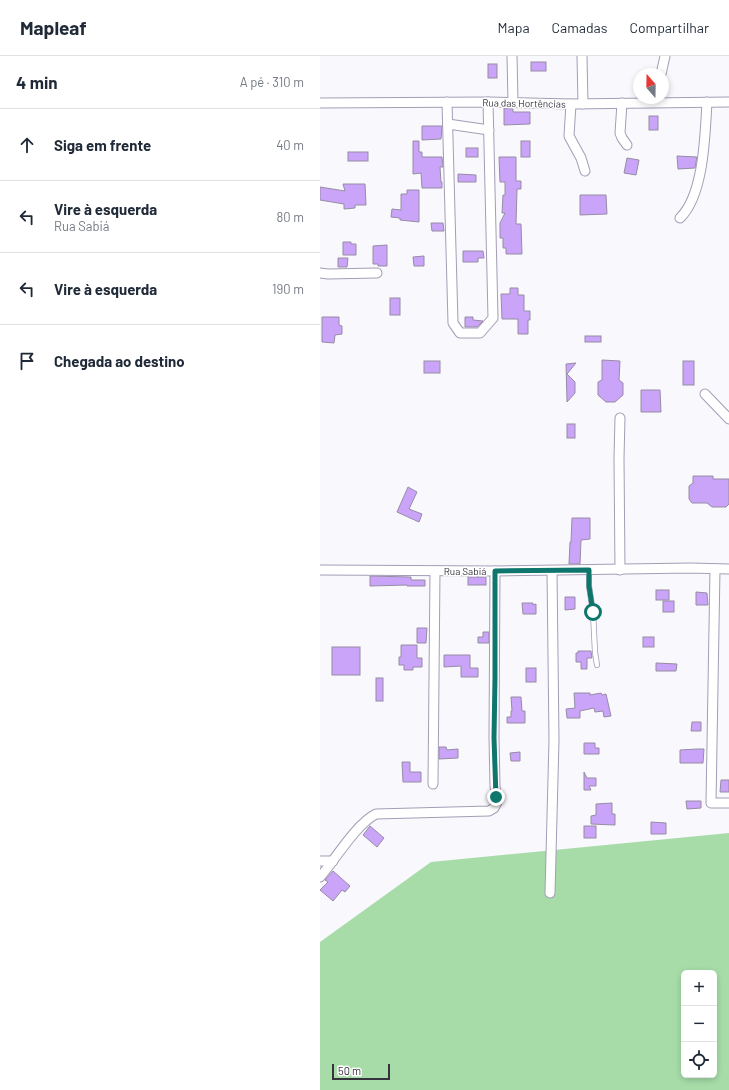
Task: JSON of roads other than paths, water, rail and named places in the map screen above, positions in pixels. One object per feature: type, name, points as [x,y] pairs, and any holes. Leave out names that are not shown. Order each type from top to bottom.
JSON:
[{"type":"street","points":[[512,56],[512,102]]},
{"type":"street","points":[[582,56],[583,104]]},
{"type":"street","points":[[662,68],[665,56]]},
{"type":"street","name":"Rua das Hortências","points":[[669,100],[729,102]]},
{"type":"street","points":[[447,102],[453,323],[460,333],[480,333],[493,318],[488,102]]},
{"type":"street","name":"Rua das Hortências","points":[[320,103],[512,102],[583,104],[633,102]]},
{"type":"street","points":[[680,218],[685,213],[692,201],[702,163],[707,102]]},
{"type":"street","points":[[622,103],[620,133],[627,145]]},
{"type":"street","points":[[571,104],[569,136],[581,158],[585,171]]},
{"type":"street","points":[[448,124],[489,130]]},
{"type":"street","points":[[320,273],[377,273]]},
{"type":"street","points":[[705,394],[729,420]]},
{"type":"street","points":[[620,418],[620,570]]},
{"type":"street","points":[[715,569],[711,803],[729,803]]},
{"type":"street","name":"Rua Sabiá","points":[[320,570],[552,571],[729,569]]},
{"type":"street","points":[[434,784],[435,571]]},
{"type":"street","points":[[320,878],[366,821],[376,814],[489,811],[494,808],[497,802],[494,738],[495,571]]},
{"type":"street","points":[[550,893],[554,740],[552,571]]},
{"type":"street","points":[[320,861],[333,861]]},
{"type":"lane","points":[[589,570],[589,586],[593,612],[597,665]]}]
